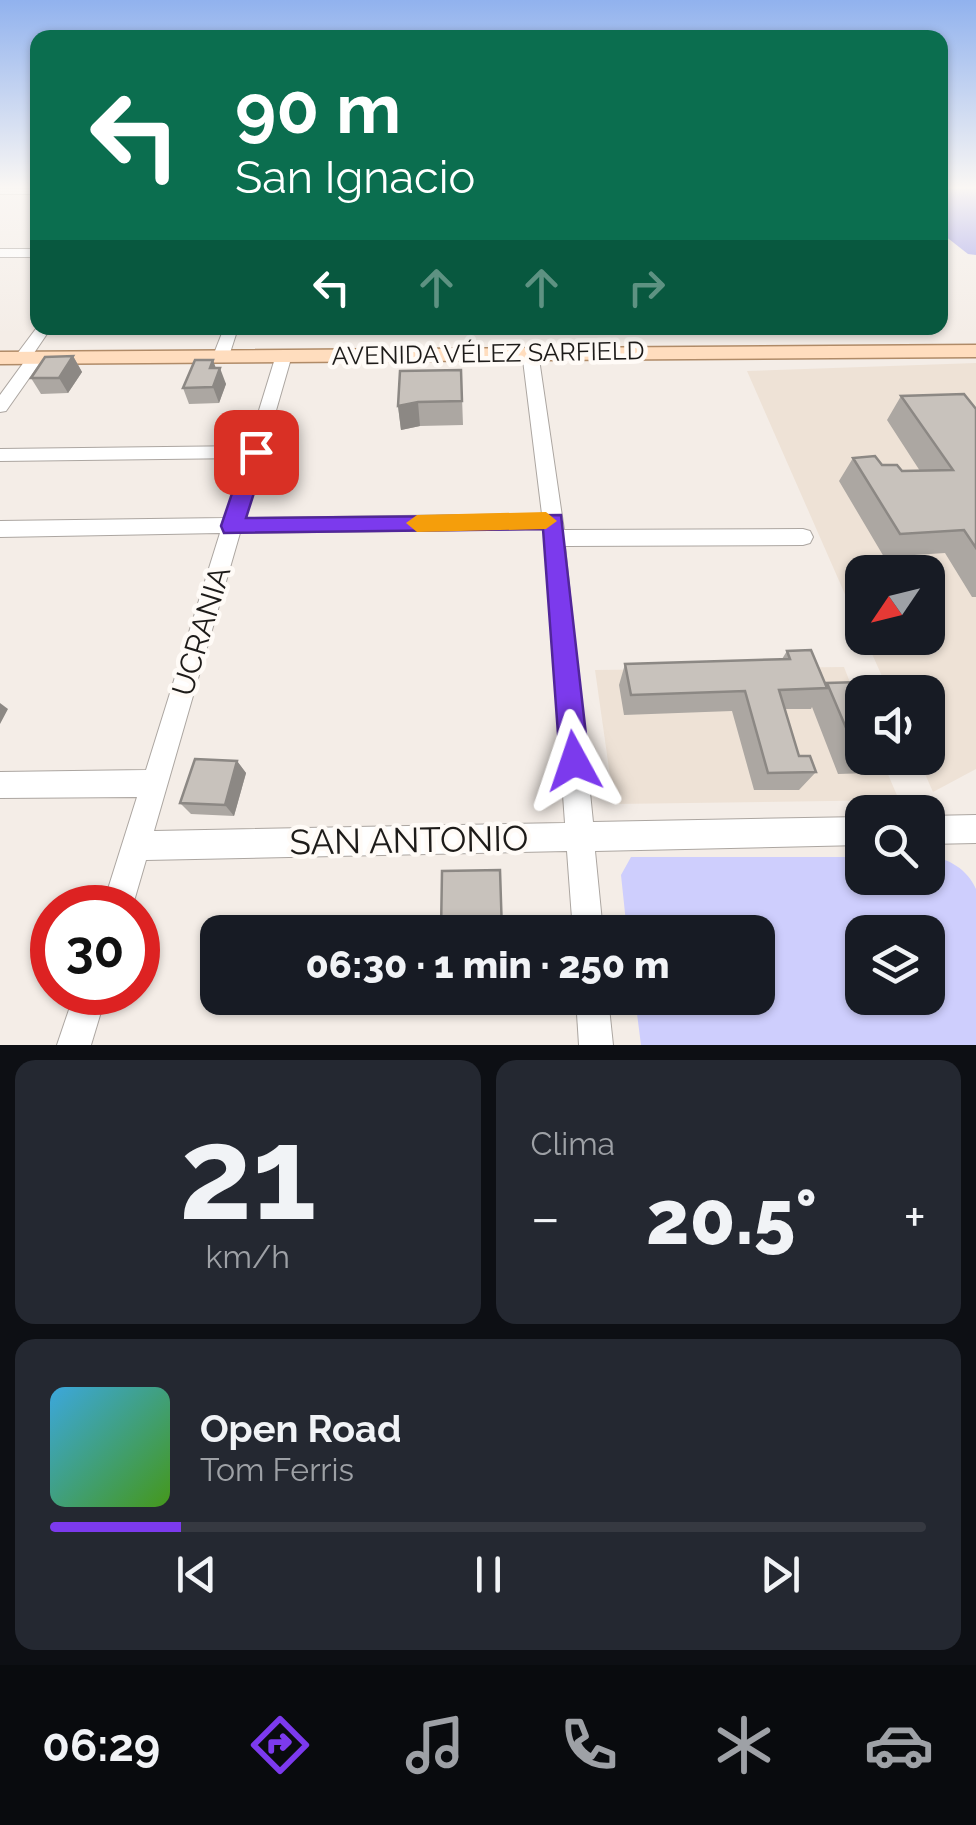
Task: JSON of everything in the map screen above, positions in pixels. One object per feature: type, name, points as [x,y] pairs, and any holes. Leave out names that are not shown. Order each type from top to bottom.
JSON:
[{"type":"main road","name":"AVENIDA VÉLEZ SARFIELD","points":[[0,358],[976,351]]},
{"type":"street","points":[[0,253],[30,252]]},
{"type":"street","points":[[0,406],[40,335]]},
{"type":"street","points":[[220,356],[228,335]]},
{"type":"street","points":[[530,352],[554,529],[587,915]]},
{"type":"street","name":"UCRANIA","points":[[124,885],[284,355]]},
{"type":"street","points":[[0,456],[256,452]]},
{"type":"street","points":[[0,529],[232,526],[803,536]]},
{"type":"street","points":[[0,785],[156,782]]},
{"type":"street","points":[[945,830],[976,830]]},
{"type":"street","name":"SAN ANTONIO","points":[[136,846],[845,831]]},
{"type":"street","points":[[74,1045],[83,1015]]},
{"type":"street","points":[[593,1015],[596,1045]]},
{"type":"shaded area","points":[[948,238],[976,238],[976,255],[968,254]]},
{"type":"shaded area","points":[[976,363],[976,769],[933,792],[926,775],[945,775],[945,675],[881,675],[873,655],[945,655],[945,555],[845,555],[845,594],[747,371]]},
{"type":"shaded area","points":[[844,667],[847,675],[845,775],[888,775],[897,795],[845,795],[845,801],[614,804],[595,670]]},
{"type":"shaded area","points":[[631,857],[845,857],[845,895],[945,895],[945,861],[950,862],[968,876],[976,889],[976,1045],[641,1045],[637,1015],[775,1015],[775,915],[625,915],[621,875]]},
{"type":"building","points":[[73,356],[59,378],[31,378],[45,357]]},
{"type":"building","points":[[195,360],[213,360],[210,368],[220,368],[213,387],[183,388]]},
{"type":"building","points":[[461,370],[462,401],[398,406],[400,371]]},
{"type":"building","points":[[964,394],[976,409],[976,548],[964,530],[900,534],[853,458],[875,456],[882,465],[897,465],[902,471],[953,470],[901,396]]},
{"type":"building","points":[[811,650],[827,688],[779,690],[799,756],[810,756],[816,772],[768,773],[745,691],[631,695],[625,664],[790,659],[787,651]]},
{"type":"building","points":[[845,682],[845,725],[827,683]]},
{"type":"building","points":[[195,759],[237,761],[225,805],[180,803]]},
{"type":"building","points":[[500,870],[501,915],[441,915],[442,871]]},
{"type":"slow traffic","points":[[417,523],[546,521]]},
{"type":"route","points":[[256,452],[232,526],[553,521],[574,761]]}]
